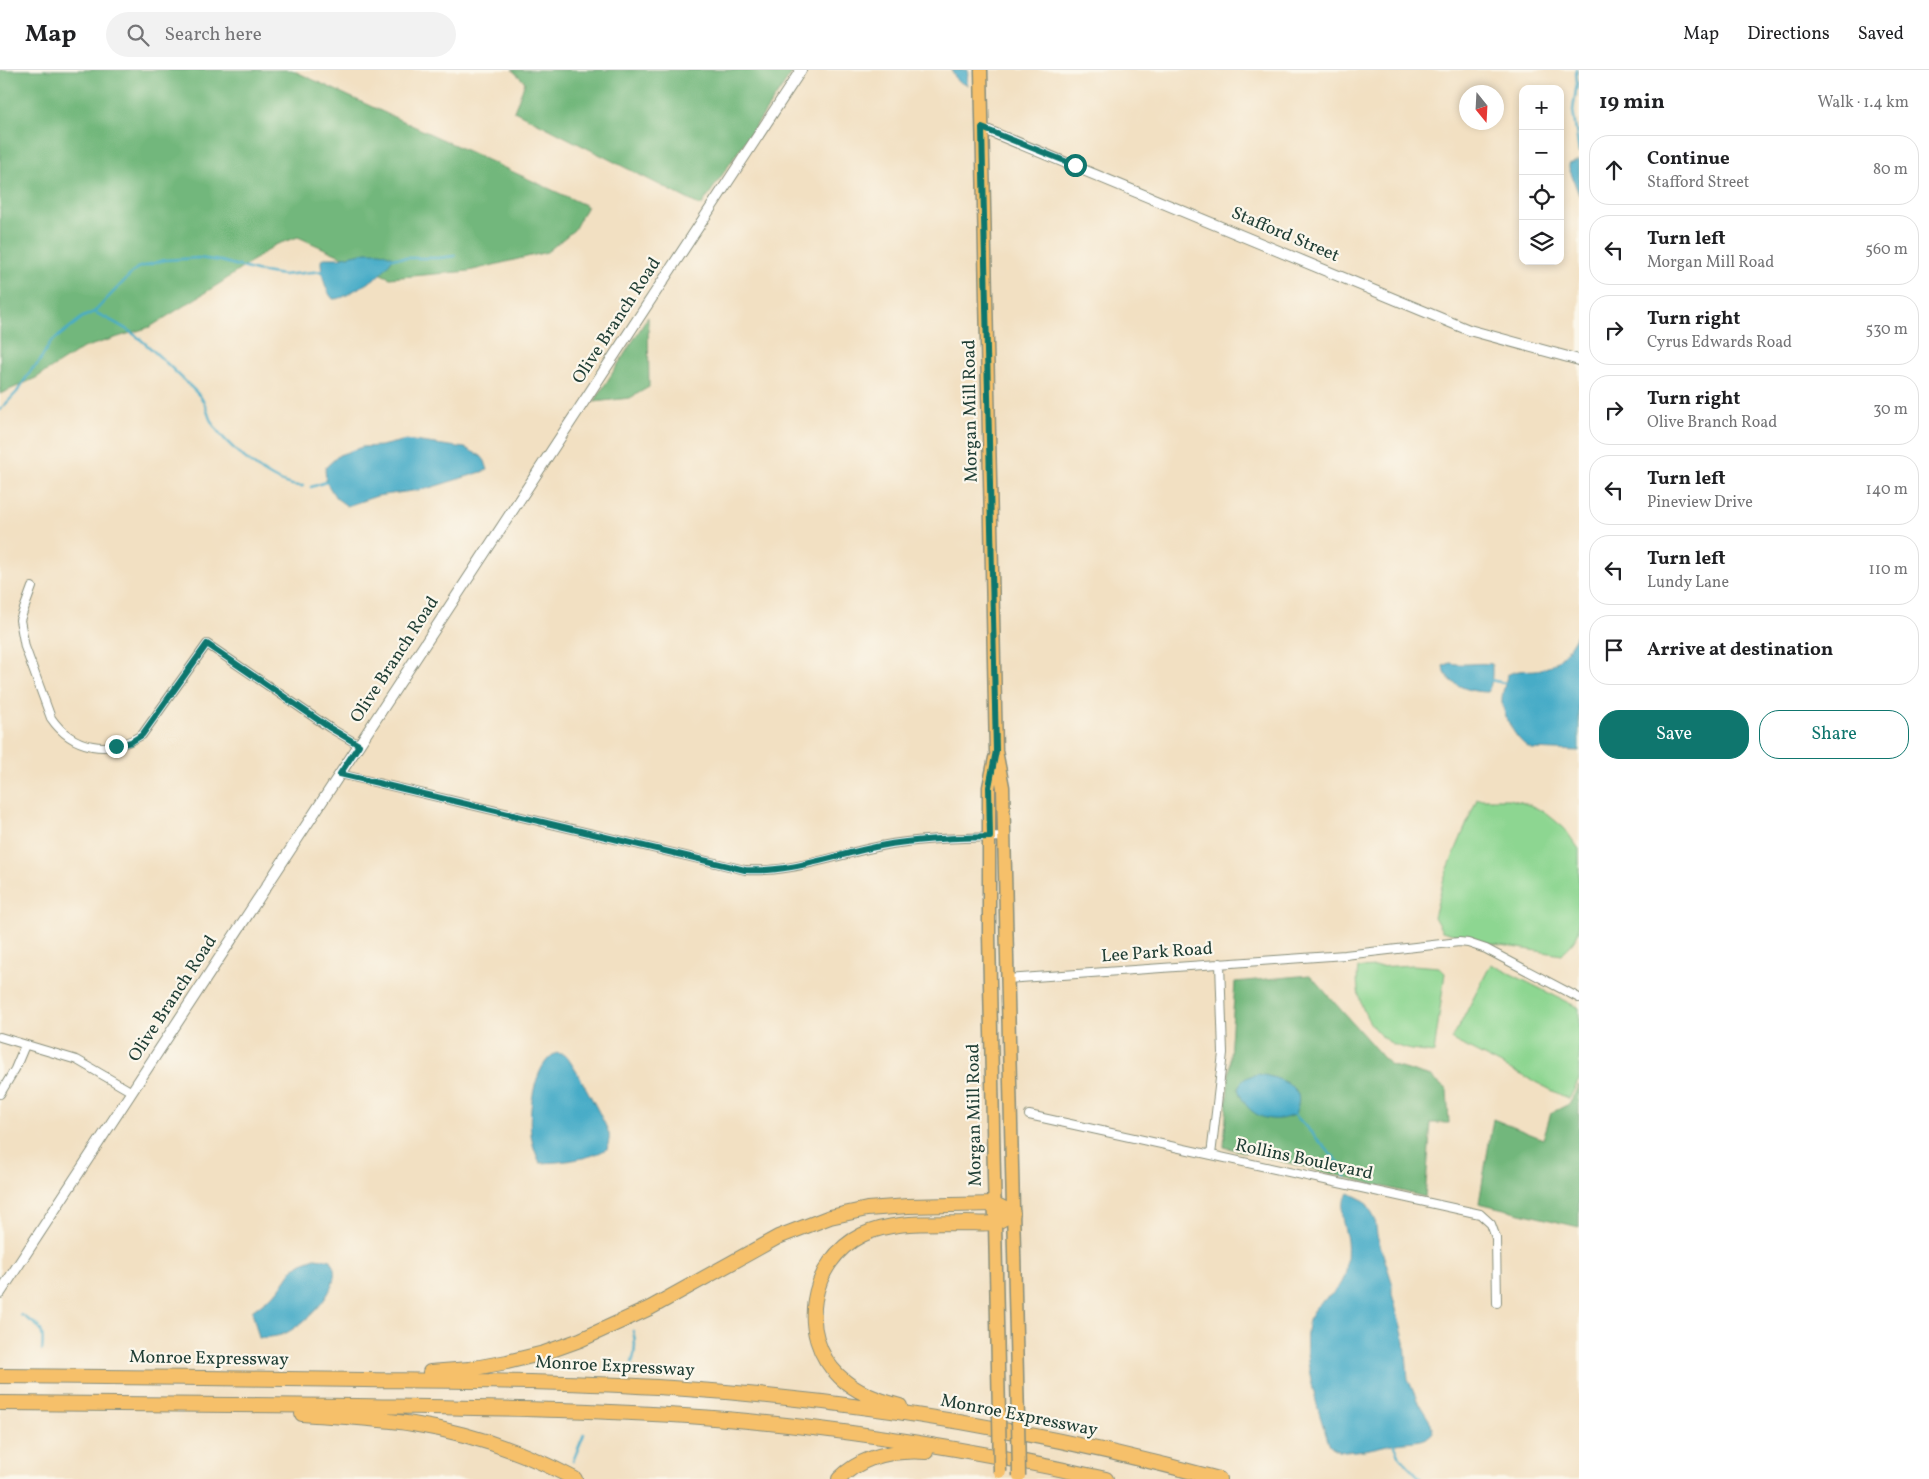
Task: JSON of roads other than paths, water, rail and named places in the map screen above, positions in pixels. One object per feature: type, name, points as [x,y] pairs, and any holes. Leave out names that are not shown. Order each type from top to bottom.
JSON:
[{"type":"highway","points":[[337,1379],[450,1371],[488,1366],[562,1347],[634,1316],[778,1237],[830,1217],[887,1207],[995,1204],[1013,1213]]},
{"type":"highway","points":[[961,1423],[881,1401],[862,1393],[846,1382],[833,1369],[821,1351],[814,1321],[814,1299],[821,1278],[832,1260],[846,1245],[864,1234],[908,1224],[995,1223],[1013,1213]]},
{"type":"highway","name":"Monroe Expressway","points":[[0,1376],[558,1382],[674,1388],[789,1399],[961,1423],[1084,1447],[1219,1479]]},
{"type":"highway","points":[[0,1403],[499,1408],[672,1415],[843,1432],[984,1455],[1106,1479]]},
{"type":"highway","points":[[161,1404],[374,1420],[440,1429],[495,1444],[575,1479]]},
{"type":"highway","points":[[839,1479],[849,1470],[865,1461],[892,1453],[912,1451],[984,1455]]},
{"type":"main road","name":"Morgan Mill Road","points":[[981,70],[996,751],[1003,787],[1019,1477]]},
{"type":"main road","name":"Morgan Mill Road","points":[[996,751],[989,787],[990,954],[1000,1476]]},
{"type":"street","name":"Olive Branch Road","points":[[1,1290],[801,70]]},
{"type":"street","name":"Stafford Street","points":[[982,128],[1469,330],[1579,360]]},
{"type":"street","points":[[32,587],[20,620],[26,647],[51,718],[58,728],[70,739],[96,747],[116,746],[131,742],[142,735],[207,644],[330,728],[359,745]]},
{"type":"street","points":[[340,774],[745,870],[784,869],[902,842],[941,838],[1004,837]]},
{"type":"street","name":"Lee Park Road","points":[[1007,979],[1366,954],[1449,943],[1468,943],[1486,949],[1579,998]]},
{"type":"street","points":[[1211,1156],[1223,1053],[1220,963]]},
{"type":"street","points":[[0,1037],[77,1060],[132,1092]]},
{"type":"street","points":[[0,1094],[15,1069],[25,1045]]},
{"type":"street","name":"Rollins Boulevard","points":[[1029,1115],[1480,1214],[1491,1224],[1496,1238],[1497,1303]]},
{"type":"water","points":[[951,70],[968,70],[967,85],[957,81]]},
{"type":"water","points":[[1579,160],[1579,195],[1569,164]]},
{"type":"water","points":[[366,252],[381,252],[394,257],[385,269],[372,280],[344,296],[333,299],[330,296],[323,276],[321,261],[323,258],[339,258]]},
{"type":"water","points":[[406,440],[465,448],[481,456],[488,470],[426,489],[377,496],[347,506],[336,498],[326,482],[325,468],[339,455],[362,447],[381,446]]},
{"type":"water","points":[[1579,630],[1579,751],[1532,749],[1521,742],[1509,723],[1504,709],[1502,696],[1507,675],[1548,667],[1560,659]]},
{"type":"water","points":[[1450,663],[1492,664],[1491,683],[1487,692],[1473,691],[1454,683],[1445,673],[1443,666]]},
{"type":"water","points":[[557,1053],[565,1055],[569,1059],[602,1118],[609,1134],[609,1140],[607,1149],[591,1156],[566,1161],[540,1163],[531,1134],[532,1101],[534,1089],[543,1066],[549,1058]]},
{"type":"water","points":[[1258,1074],[1281,1080],[1295,1090],[1299,1100],[1295,1115],[1281,1119],[1265,1118],[1248,1107],[1238,1088],[1246,1078]]},
{"type":"water","points":[[1349,1193],[1365,1201],[1375,1219],[1377,1235],[1392,1282],[1392,1294],[1405,1342],[1408,1379],[1418,1402],[1431,1423],[1433,1432],[1420,1440],[1365,1450],[1344,1451],[1336,1449],[1329,1444],[1310,1377],[1306,1340],[1308,1324],[1313,1311],[1336,1290],[1344,1279],[1347,1240],[1342,1207]]},
{"type":"water","points":[[315,1258],[331,1260],[334,1270],[329,1292],[322,1302],[314,1312],[295,1328],[276,1336],[259,1338],[252,1311],[278,1291],[293,1269]]},
{"type":"waterway","points":[[1576,70],[1577,83],[1573,110],[1579,152]]},
{"type":"waterway","points":[[392,258],[455,256]]},
{"type":"waterway","points":[[0,410],[17,392],[32,369],[38,364],[50,343],[83,317],[94,312],[137,268],[165,260],[198,258],[221,261],[256,271],[283,275],[323,271]]},
{"type":"waterway","points":[[94,312],[135,335],[176,372],[199,395],[216,429],[250,463],[278,480],[291,485],[303,486]]},
{"type":"waterway","points":[[311,487],[326,482]]},
{"type":"waterway","points":[[1490,680],[1508,685]]},
{"type":"waterway","points":[[1295,1115],[1344,1168],[1346,1177]]},
{"type":"waterway","points":[[21,1315],[39,1328],[43,1336],[42,1350]]},
{"type":"waterway","points":[[632,1363],[635,1347],[633,1331]]},
{"type":"waterway","points":[[573,1461],[584,1434]]},
{"type":"waterway","points":[[1394,1443],[1400,1457],[1421,1479]]}]
